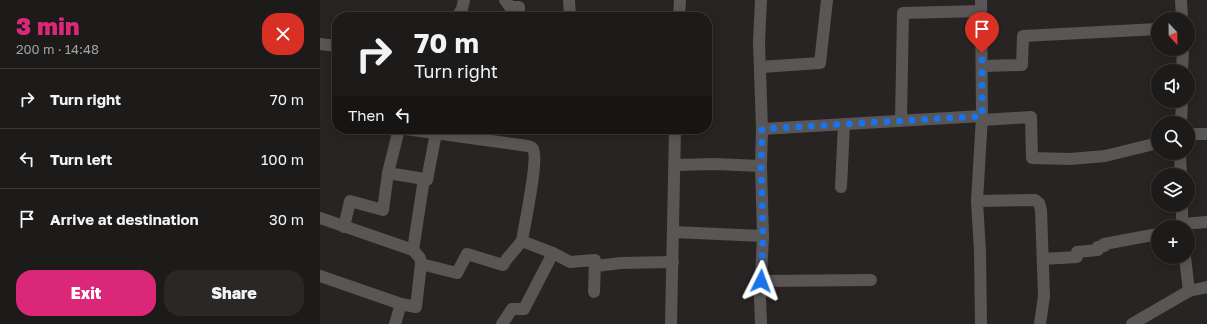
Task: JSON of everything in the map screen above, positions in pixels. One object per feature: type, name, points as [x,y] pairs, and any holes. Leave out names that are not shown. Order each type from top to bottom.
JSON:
[{"type":"street","points":[[460,12],[464,0]]},
{"type":"street","points":[[504,0],[510,7],[519,7],[519,12]]},
{"type":"street","points":[[569,0],[570,12]]},
{"type":"street","points":[[679,12],[680,0]]},
{"type":"street","points":[[761,0],[759,42],[762,129],[761,166],[763,236],[761,324]]},
{"type":"street","points":[[760,67],[820,63],[827,0]]},
{"type":"street","points":[[1182,0],[1182,12]]},
{"type":"street","points":[[901,120],[903,13],[981,6],[982,118],[977,201],[980,252],[981,324]]},
{"type":"street","points":[[982,66],[1022,65],[1023,36],[1151,29]]},
{"type":"street","points":[[320,44],[332,45]]},
{"type":"street","points":[[762,129],[901,120],[1031,117],[1032,158],[1070,159],[1105,156],[1151,145]]},
{"type":"street","points":[[840,187],[844,124]]},
{"type":"street","points":[[344,226],[350,201],[383,210],[388,174],[398,134]]},
{"type":"street","points":[[388,174],[424,178],[427,180],[436,134]]},
{"type":"street","points":[[421,264],[456,273],[467,254],[503,265],[522,241],[527,213],[535,156],[532,148],[442,134]]},
{"type":"street","points":[[671,324],[676,134]]},
{"type":"street","points":[[1195,134],[1207,134]]},
{"type":"street","points":[[675,165],[715,164],[761,166]]},
{"type":"street","points":[[413,250],[424,178]]},
{"type":"street","points":[[977,201],[1034,200],[1039,203],[1041,210],[1044,296],[1040,324]]},
{"type":"street","points":[[320,218],[413,250],[420,258],[421,264],[416,307],[401,304],[320,276]]},
{"type":"street","points":[[1195,223],[1207,222]]},
{"type":"street","points":[[673,232],[763,236]]},
{"type":"street","points":[[1043,259],[1077,257],[1077,252],[1098,250],[1098,247],[1104,246],[1104,244],[1151,235]]},
{"type":"street","points":[[522,241],[553,253],[570,262],[595,260],[594,292]]},
{"type":"street","points":[[502,324],[512,309],[524,309],[553,253]]},
{"type":"street","points":[[596,266],[621,263],[673,262]]},
{"type":"street","points":[[1186,264],[1189,291]]},
{"type":"street","points":[[761,281],[871,280]]},
{"type":"street","points":[[1132,324],[1189,291],[1207,287]]},
{"type":"street","points":[[395,324],[401,304]]},
{"type":"route","points":[[761,281],[763,236],[761,166],[762,129],[877,121],[982,116],[982,53]]}]
